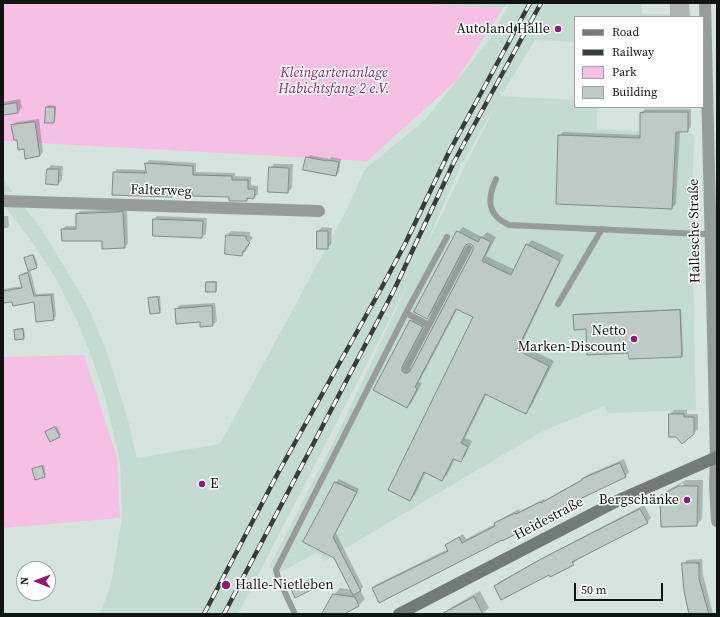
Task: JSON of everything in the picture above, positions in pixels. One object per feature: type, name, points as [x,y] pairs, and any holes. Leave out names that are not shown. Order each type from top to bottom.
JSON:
[{"type":"main road","name":"Heidestraße","points":[[399,614],[619,500],[716,457]]},
{"type":"street","name":"Hallesche Straße","points":[[705,3],[712,121],[711,234],[716,457],[715,485],[717,521]]},
{"type":"street","name":"Falterweg","points":[[3,201],[319,211]]},
{"type":"lane","points":[[496,179],[492,190],[490,207],[493,215],[509,225],[711,234]]},
{"type":"lane","points":[[558,304],[602,229]]},
{"type":"lane","points":[[295,614],[278,578],[276,570],[406,313],[447,236]]},
{"type":"lane","points":[[406,369],[469,248]]},
{"type":"lane","points":[[406,313],[429,324]]},
{"type":"shaded area","points":[[408,3],[510,3],[503,8]]},
{"type":"shaded area","points":[[510,3],[642,3],[642,14],[669,14],[669,16],[574,16],[574,42],[535,40],[501,96],[574,100],[574,108],[597,108],[597,129],[694,134],[692,223],[696,410],[608,413],[604,406],[543,431],[324,561],[317,552],[281,572],[269,567],[334,441],[413,274],[238,614],[100,614],[111,584],[122,518],[120,461],[104,394],[78,323],[55,277],[32,242],[5,207],[9,207],[3,199],[3,180],[13,192],[6,192],[17,207],[24,208],[37,222],[87,305],[106,349],[128,420],[137,458],[220,444],[346,211],[365,169],[425,120],[490,39]],"holes":[[[496,105],[462,172],[423,253],[459,169]]]},
{"type":"green space","name":"Kleingartenanlage Habichtsfang 2 e.V.","points":[[3,3],[408,3],[503,8],[456,81],[367,161],[3,141]]},
{"type":"green space","points":[[84,355],[117,458],[120,518],[3,528],[3,357]]},
{"type":"building","points":[[17,103],[18,113],[3,115],[3,105]]},
{"type":"building","points":[[46,107],[55,107],[54,123],[45,123]]},
{"type":"building","points":[[688,112],[688,132],[676,132],[672,209],[556,204],[558,135],[640,138],[640,113]]},
{"type":"building","points":[[35,122],[40,156],[25,159],[24,149],[18,150],[17,140],[14,140],[11,125]]},
{"type":"building","points":[[306,157],[339,162],[336,176],[303,170]]},
{"type":"building","points":[[145,163],[193,166],[193,175],[232,176],[232,180],[248,180],[248,189],[255,189],[254,199],[247,198],[247,201],[229,201],[229,197],[192,196],[192,191],[172,191],[172,197],[112,195],[113,172],[146,173]]},
{"type":"building","points":[[269,167],[289,168],[288,193],[268,192]]},
{"type":"building","points":[[47,169],[59,169],[58,185],[46,184]]},
{"type":"building","points":[[123,212],[125,248],[102,249],[102,241],[62,241],[61,229],[76,229],[76,214]]},
{"type":"building","points":[[153,219],[203,221],[202,238],[153,236]]},
{"type":"building","points":[[317,231],[328,231],[328,249],[317,249]]},
{"type":"building","points":[[457,231],[478,242],[481,237],[491,242],[482,261],[511,275],[526,244],[560,261],[517,350],[549,366],[526,414],[485,394],[461,443],[468,447],[461,462],[453,459],[442,481],[424,472],[410,501],[388,490],[473,317],[456,309],[415,387],[417,389],[407,408],[373,390],[410,320],[423,327],[402,367],[402,371],[404,373],[408,373],[410,371],[473,250],[473,246],[471,244],[467,244],[465,246],[427,319],[414,312]]},
{"type":"building","points":[[226,235],[246,236],[246,239],[250,243],[246,247],[245,251],[243,251],[242,256],[225,254]]},
{"type":"building","points":[[33,255],[37,268],[28,271],[24,258]]},
{"type":"building","points":[[28,273],[34,296],[51,295],[54,320],[36,322],[34,302],[13,306],[12,302],[3,303],[3,291],[22,288],[19,276]]},
{"type":"building","points":[[206,282],[216,282],[216,292],[206,292]]},
{"type":"building","points":[[158,297],[160,313],[150,314],[148,298]]},
{"type":"building","points":[[212,306],[213,326],[200,327],[200,322],[176,324],[175,309]]},
{"type":"building","name":"Netto Marken-Discount","points":[[680,310],[682,357],[629,359],[628,353],[587,355],[586,329],[574,330],[573,315]]},
{"type":"building","points":[[23,329],[24,339],[15,340],[14,330]]},
{"type":"building","points":[[669,414],[684,414],[684,417],[694,417],[694,434],[682,444],[676,437],[669,437]]},
{"type":"building","points":[[55,427],[60,437],[50,442],[45,432]]},
{"type":"building","points":[[620,463],[626,477],[523,528],[524,530],[379,603],[372,588],[448,551],[445,545],[459,537],[462,543],[495,526],[494,523],[540,502],[541,503],[582,479]]},
{"type":"building","points":[[42,466],[45,477],[35,480],[32,469]]},
{"type":"building","points":[[335,482],[357,492],[333,537],[361,591],[353,595],[334,558],[303,542]]},
{"type":"building","points":[[679,486],[698,486],[697,526],[661,527],[660,496]]},
{"type":"building","points":[[640,509],[648,523],[572,562],[574,565],[550,577],[549,575],[501,600],[494,586],[541,559]]},
{"type":"building","points":[[682,563],[699,563],[699,579],[709,614],[689,614],[684,591]]},
{"type":"building","points":[[309,580],[313,589],[295,598],[291,589]]},
{"type":"building","points":[[333,594],[355,597],[359,606],[344,614],[322,614]]},
{"type":"building","points":[[474,597],[483,614],[442,614]]},
{"type":"railway","points":[[204,614],[278,473],[405,244],[449,152],[530,3]]},
{"type":"railway","points":[[224,614],[394,290],[454,162],[541,3]]},
{"type":"place","name":"Autoland Halle","points":[[558,29]]},
{"type":"place","name":"Netto Marken-Discount","points":[[634,339]]},
{"type":"place","name":"E","points":[[202,484]]},
{"type":"place","name":"Bergschänke","points":[[687,500]]},
{"type":"place","name":"Halle-Nietleben","points":[[226,585]]}]
